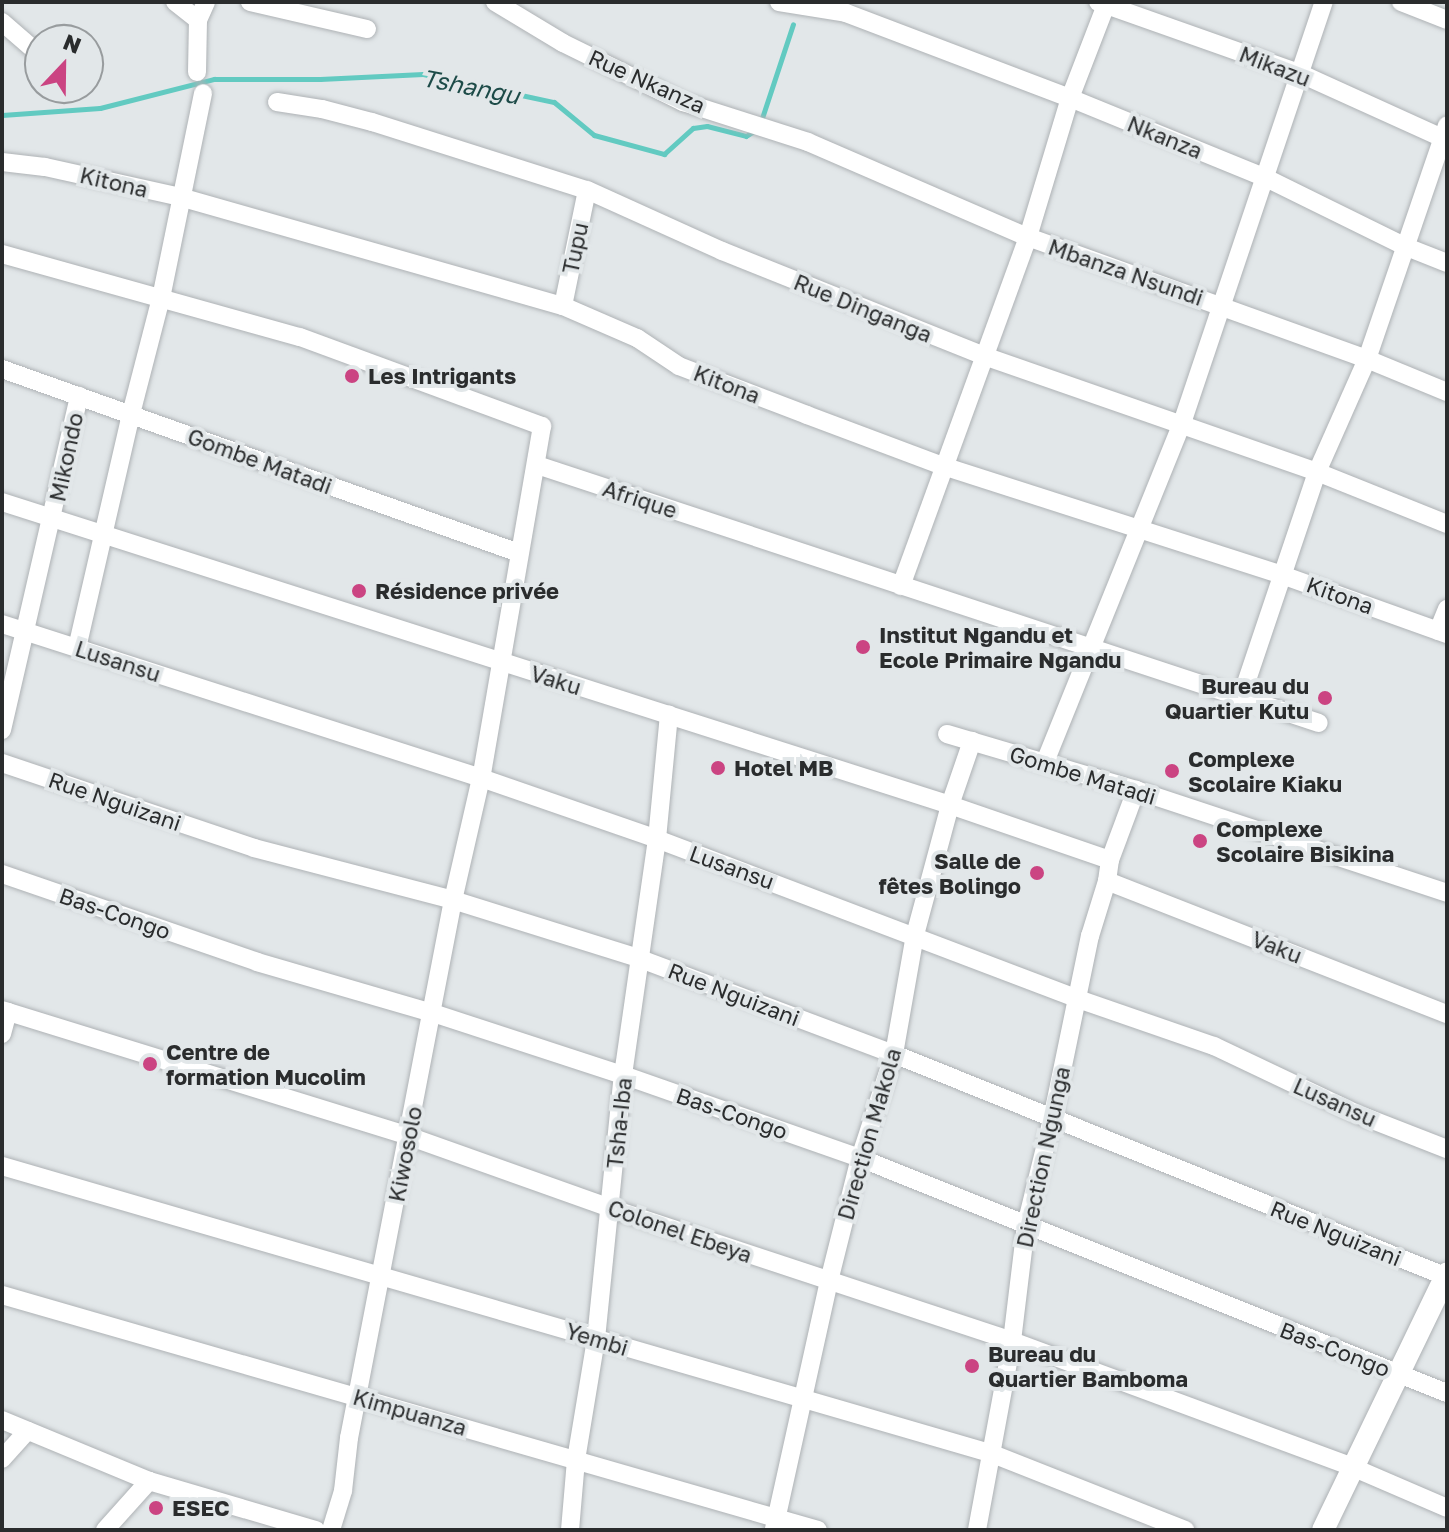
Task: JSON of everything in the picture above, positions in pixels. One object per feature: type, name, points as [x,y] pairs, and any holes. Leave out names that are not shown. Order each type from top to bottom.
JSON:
[{"type":"street","points":[[175,2],[198,20]]},
{"type":"street","points":[[197,72],[198,20],[206,2]]},
{"type":"street","points":[[250,2],[367,29]]},
{"type":"street","name":"Rue Nkanza","points":[[495,2],[563,43],[683,102],[808,142]]},
{"type":"street","name":"Nkanza","points":[[779,2],[846,13],[1070,98],[1266,178],[1404,246],[1447,263]]},
{"type":"street","points":[[1045,762],[1181,426],[1225,306],[1324,2]]},
{"type":"street","points":[[1401,2],[1447,20]]},
{"type":"street","points":[[901,586],[1028,237],[1070,98],[1104,3]]},
{"type":"street","name":"Mikazu","points":[[1104,3],[1299,73],[1445,134]]},
{"type":"street","points":[[2,22],[24,41]]},
{"type":"street","points":[[77,648],[161,298],[203,93]]},
{"type":"street","name":"Rue Dinganga","points":[[277,102],[372,122],[587,190],[722,251],[984,356],[1317,472],[1447,524]]},
{"type":"street","points":[[1242,695],[1317,472],[1367,359],[1445,134]]},
{"type":"street","name":"Mbanza Nsundi","points":[[808,142],[1028,237],[1225,306],[1447,392]]},
{"type":"street","name":"Kitona","points":[[2,162],[45,167],[180,197],[563,306],[637,338],[679,366],[943,466],[1282,575],[1442,632]]},
{"type":"street","name":"Tupu","points":[[563,306],[587,190]]},
{"type":"street","points":[[2,254],[300,337],[538,423],[543,431],[537,465]]},
{"type":"street","name":"Gombe Matadi","points":[[2,369],[519,553]]},
{"type":"street","name":"Mikondo","points":[[2,730],[79,396]]},
{"type":"street","name":"Kiwosolo","points":[[331,1530],[343,1491],[357,1397],[453,900],[481,778],[499,662],[537,465]]},
{"type":"street","name":"Afrique","points":[[537,465],[1242,695],[1319,723]]},
{"type":"street","name":"Vaku","points":[[2,502],[950,805],[1110,860]]},
{"type":"street","points":[[1442,632],[1447,609]]},
{"type":"street","name":"Lusansu","points":[[2,624],[481,778],[657,839],[1075,998],[1214,1046],[1357,1114],[1447,1149]]},
{"type":"street","name":"Tsha-Iba","points":[[570,1530],[576,1460],[596,1339],[623,1075],[657,839],[669,715]]},
{"type":"street","name":"Gombe Matadi","points":[[947,734],[1136,790],[1447,893]]},
{"type":"street","name":"Direction Makola","points":[[775,1525],[800,1397],[860,1158],[894,1054],[915,935],[950,805],[972,741]]},
{"type":"street","name":"Rue Nguizani","points":[[2,763],[254,848],[453,900],[638,958],[894,1054],[1446,1275]]},
{"type":"street","name":"Direction Ngunga","points":[[977,1530],[1012,1341],[1026,1225],[1052,1119],[1075,998],[1110,860],[1136,790]]},
{"type":"street","name":"Bas-Congo","points":[[2,874],[257,962],[433,1013],[623,1075],[860,1158],[1447,1393]]},
{"type":"street","name":"Vaku","points":[[1107,881],[1447,1014]]},
{"type":"street","points":[[2,1034],[5,1011]]},
{"type":"street","name":"Colonel Ebeya","points":[[5,1011],[408,1136],[610,1208],[1012,1341],[1352,1467],[1447,1508]]},
{"type":"street","name":"Yembi","points":[[2,1166],[990,1453],[1185,1530]]},
{"type":"street","points":[[1323,1530],[1446,1275]]},
{"type":"street","name":"Kimpuanza","points":[[2,1295],[576,1460],[775,1525],[818,1530]]},
{"type":"street","points":[[2,1420],[149,1481],[278,1526],[316,1530]]},
{"type":"street","points":[[2,1459],[27,1431]]},
{"type":"street","points":[[105,1530],[149,1481]]},
{"type":"waterway","name":"Tshangu","points":[[760,124],[793,24]]},
{"type":"waterway","name":"Tshangu","points":[[2,115],[100,108],[214,79],[320,79],[423,74],[554,102],[594,135],[664,154],[693,128],[707,126],[746,136],[754,131]]},
{"type":"place","name":"Les Intrigants","points":[[352,376]]},
{"type":"place","name":"Résidence privée","points":[[359,591]]},
{"type":"place","name":"Institut Ngandu et Ecole Primaire Ngandu","points":[[863,647]]},
{"type":"place","name":"Bureau du Quartier Kutu","points":[[1325,698]]},
{"type":"place","name":"Hotel MB","points":[[718,768]]},
{"type":"place","name":"Complexe Scolaire Kiaku","points":[[1172,771]]},
{"type":"place","name":"Complexe Scolaire Bisikina","points":[[1200,841]]},
{"type":"place","name":"Salle de fêtes Bolingo","points":[[1037,873]]},
{"type":"place","name":"Centre de formation Mucolim","points":[[150,1064]]},
{"type":"place","name":"Bureau du Quartier Bamboma","points":[[972,1366]]},
{"type":"place","name":"ESEC","points":[[156,1508]]}]
